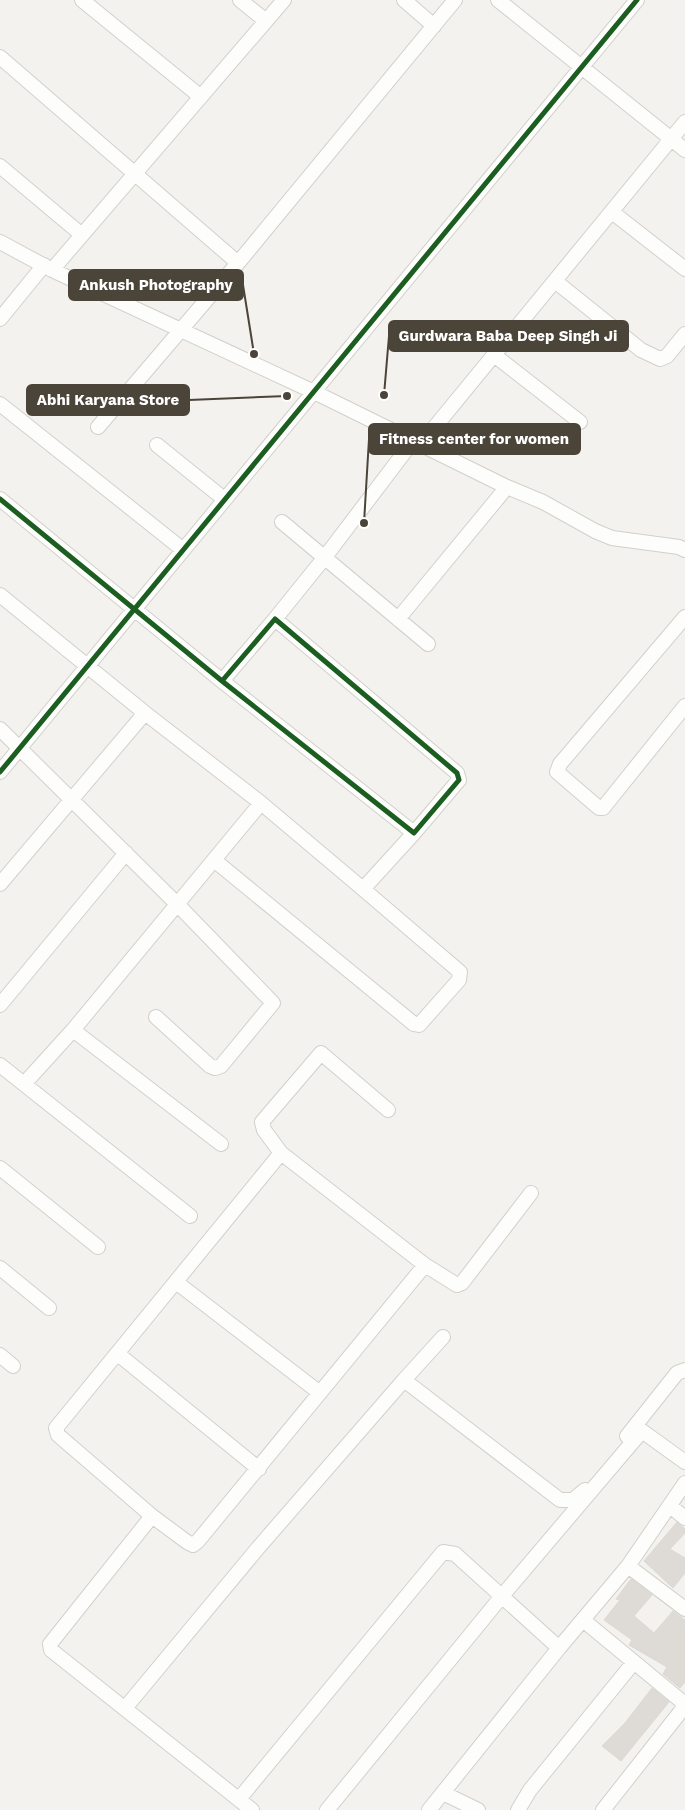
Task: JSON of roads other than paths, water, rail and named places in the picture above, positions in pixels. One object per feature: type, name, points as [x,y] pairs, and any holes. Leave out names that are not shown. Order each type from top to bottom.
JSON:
[{"type":"street","points":[[82,0],[201,97]]},
{"type":"street","points":[[240,0],[266,21]]},
{"type":"street","points":[[0,319],[48,267],[82,235],[284,0]]},
{"type":"street","points":[[404,0],[434,26]]},
{"type":"street","points":[[98,427],[238,263],[455,0]]},
{"type":"street","points":[[498,0],[685,150]]},
{"type":"street","points":[[0,772],[312,391],[637,0]]},
{"type":"street","points":[[0,58],[238,263]]},
{"type":"street","points":[[222,681],[325,558],[417,443],[494,355],[685,122]]},
{"type":"street","points":[[0,166],[82,235]]},
{"type":"street","points":[[612,212],[685,270]]},
{"type":"street","points":[[0,242],[180,331],[312,391],[507,487],[543,502],[600,534],[612,538],[680,547],[685,550]]},
{"type":"street","points":[[555,281],[641,350],[660,359],[667,356],[685,334]]},
{"type":"street","points":[[494,355],[580,422]]},
{"type":"street","points":[[0,404],[182,549]]},
{"type":"street","points":[[157,445],[224,499]]},
{"type":"street","points":[[398,619],[507,487]]},
{"type":"street","points":[[0,498],[135,607],[222,681],[414,833]]},
{"type":"street","points":[[282,522],[428,644]]},
{"type":"street","points":[[0,595],[145,713],[261,803],[460,972],[459,980],[419,1025],[414,1024],[214,860]]},
{"type":"street","points":[[685,617],[560,764],[557,772],[599,808],[603,808],[685,706]]},
{"type":"street","points":[[275,619],[459,775],[457,782],[363,889]]},
{"type":"street","points":[[0,884],[145,713]]},
{"type":"street","points":[[0,728],[178,905],[273,1003],[221,1066],[216,1068],[210,1066],[156,1018]]},
{"type":"street","points":[[24,1084],[73,1030],[261,803]]},
{"type":"street","points":[[0,1006],[126,853]]},
{"type":"street","points":[[73,1030],[221,1144]]},
{"type":"street","points":[[388,1110],[321,1053],[262,1122],[264,1130],[281,1153],[425,1265],[455,1284],[462,1283],[532,1193]]},
{"type":"street","points":[[0,1065],[190,1216]]},
{"type":"street","points":[[281,1153],[56,1430],[58,1435],[152,1516],[187,1542],[195,1544],[259,1469],[425,1265]]},
{"type":"street","points":[[0,1168],[98,1246]]},
{"type":"street","points":[[0,1268],[49,1308]]},
{"type":"street","points":[[176,1282],[320,1394]]},
{"type":"street","points":[[126,1707],[404,1380],[443,1338]]},
{"type":"street","points":[[118,1354],[259,1469]]},
{"type":"street","points":[[0,1355],[13,1366]]},
{"type":"street","points":[[404,1380],[560,1500],[567,1502],[581,1494],[677,1373],[685,1370]]},
{"type":"street","points":[[327,1810],[502,1596],[642,1430],[685,1462]]},
{"type":"street","points":[[429,1810],[559,1648],[628,1566],[685,1483]]},
{"type":"street","points":[[670,1506],[685,1518]]},
{"type":"street","points":[[152,1516],[50,1644],[51,1650],[126,1707],[252,1810]]},
{"type":"street","points":[[239,1799],[443,1552],[455,1554],[559,1648]]},
{"type":"street","points":[[628,1566],[685,1609]]},
{"type":"street","points":[[583,1620],[685,1705],[603,1810]]},
{"type":"street","points":[[518,1810],[530,1790],[634,1662]]},
{"type":"street","points":[[443,1794],[478,1810]]},
{"type":"place","name":"Ankush Photography","points":[[254,354]]},
{"type":"place","name":"Gurdwara Baba Deep Singh Ji","points":[[384,395]]},
{"type":"place","name":"Abhi Karyana Store","points":[[287,396]]},
{"type":"place","name":"Fitness center for women","points":[[364,523]]}]
